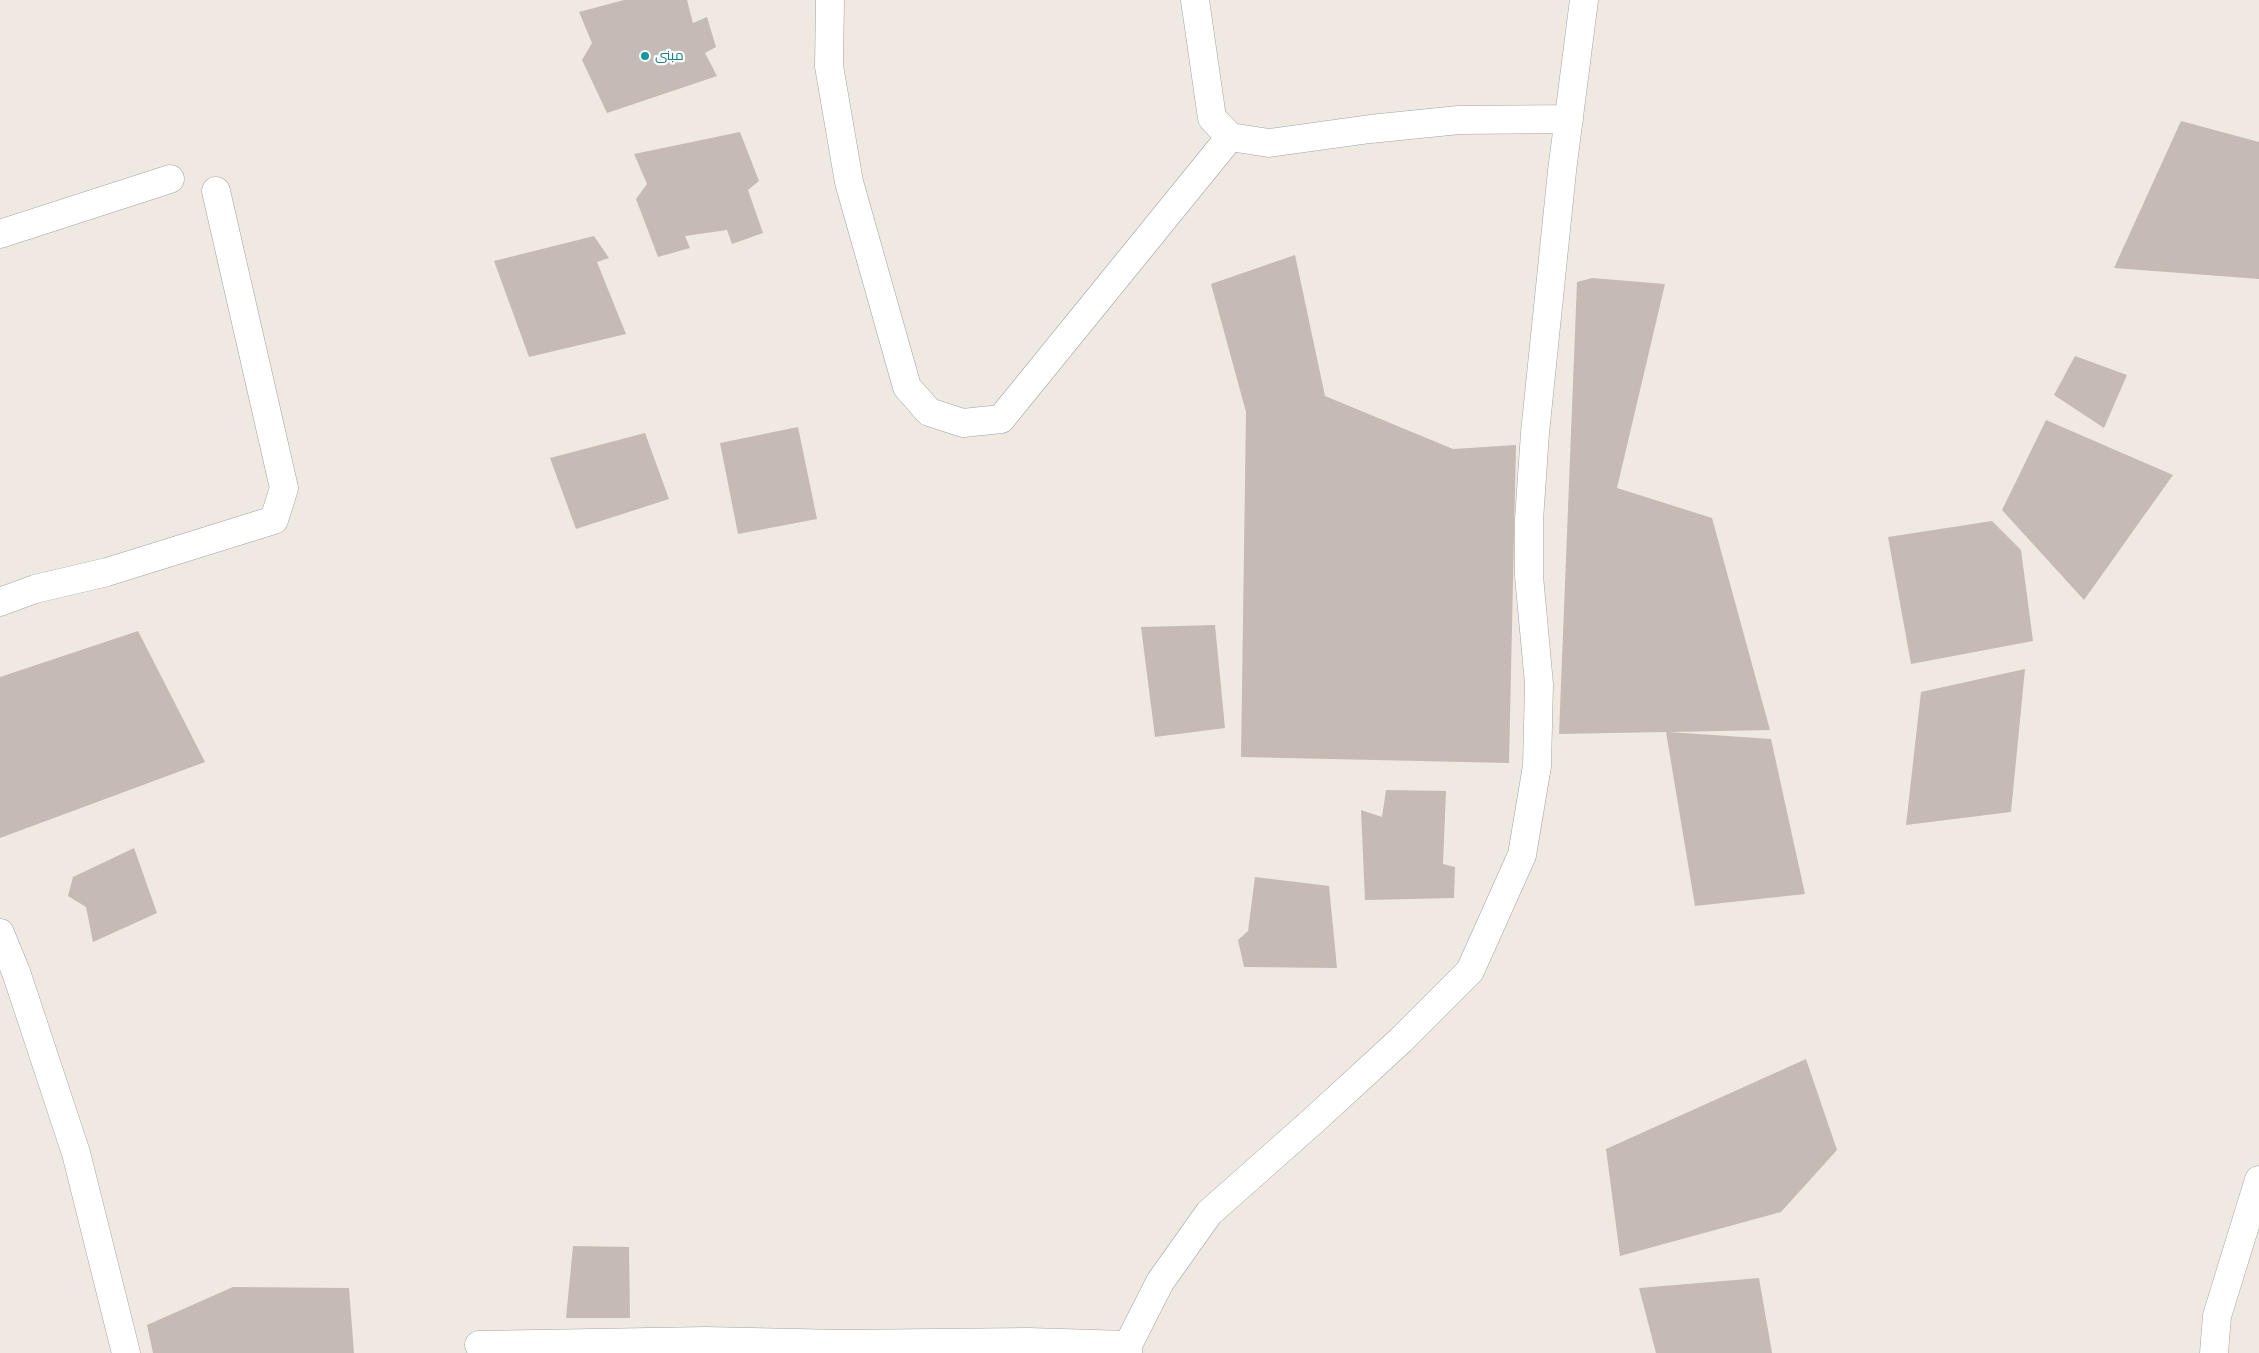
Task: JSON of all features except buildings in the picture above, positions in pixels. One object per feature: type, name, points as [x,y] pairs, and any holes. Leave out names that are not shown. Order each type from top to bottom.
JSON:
[{"type":"street","points":[[830,0],[829,66],[849,182],[907,387],[928,412],[963,423],[1000,419],[1230,137]]},
{"type":"street","points":[[1195,0],[1212,118],[1230,137],[1269,143],[1370,129],[1459,120],[1569,119]]},
{"type":"street","points":[[479,1345],[706,1341],[842,1344],[1028,1342],[1128,1349],[1160,1282],[1209,1213],[1401,1040],[1470,972],[1522,855],[1537,766],[1539,684],[1529,576],[1529,520],[1534,433],[1581,11],[1584,0]]},
{"type":"street","points":[[0,234],[170,179]]},
{"type":"street","points":[[0,602],[35,589],[107,572],[274,520],[284,488],[216,190]]},
{"type":"street","points":[[0,933],[16,972],[76,1153],[126,1353]]},
{"type":"street","points":[[2214,1353],[2217,1316],[2259,1180]]},
{"type":"place","name":"مبنى","points":[[645,56]]}]
